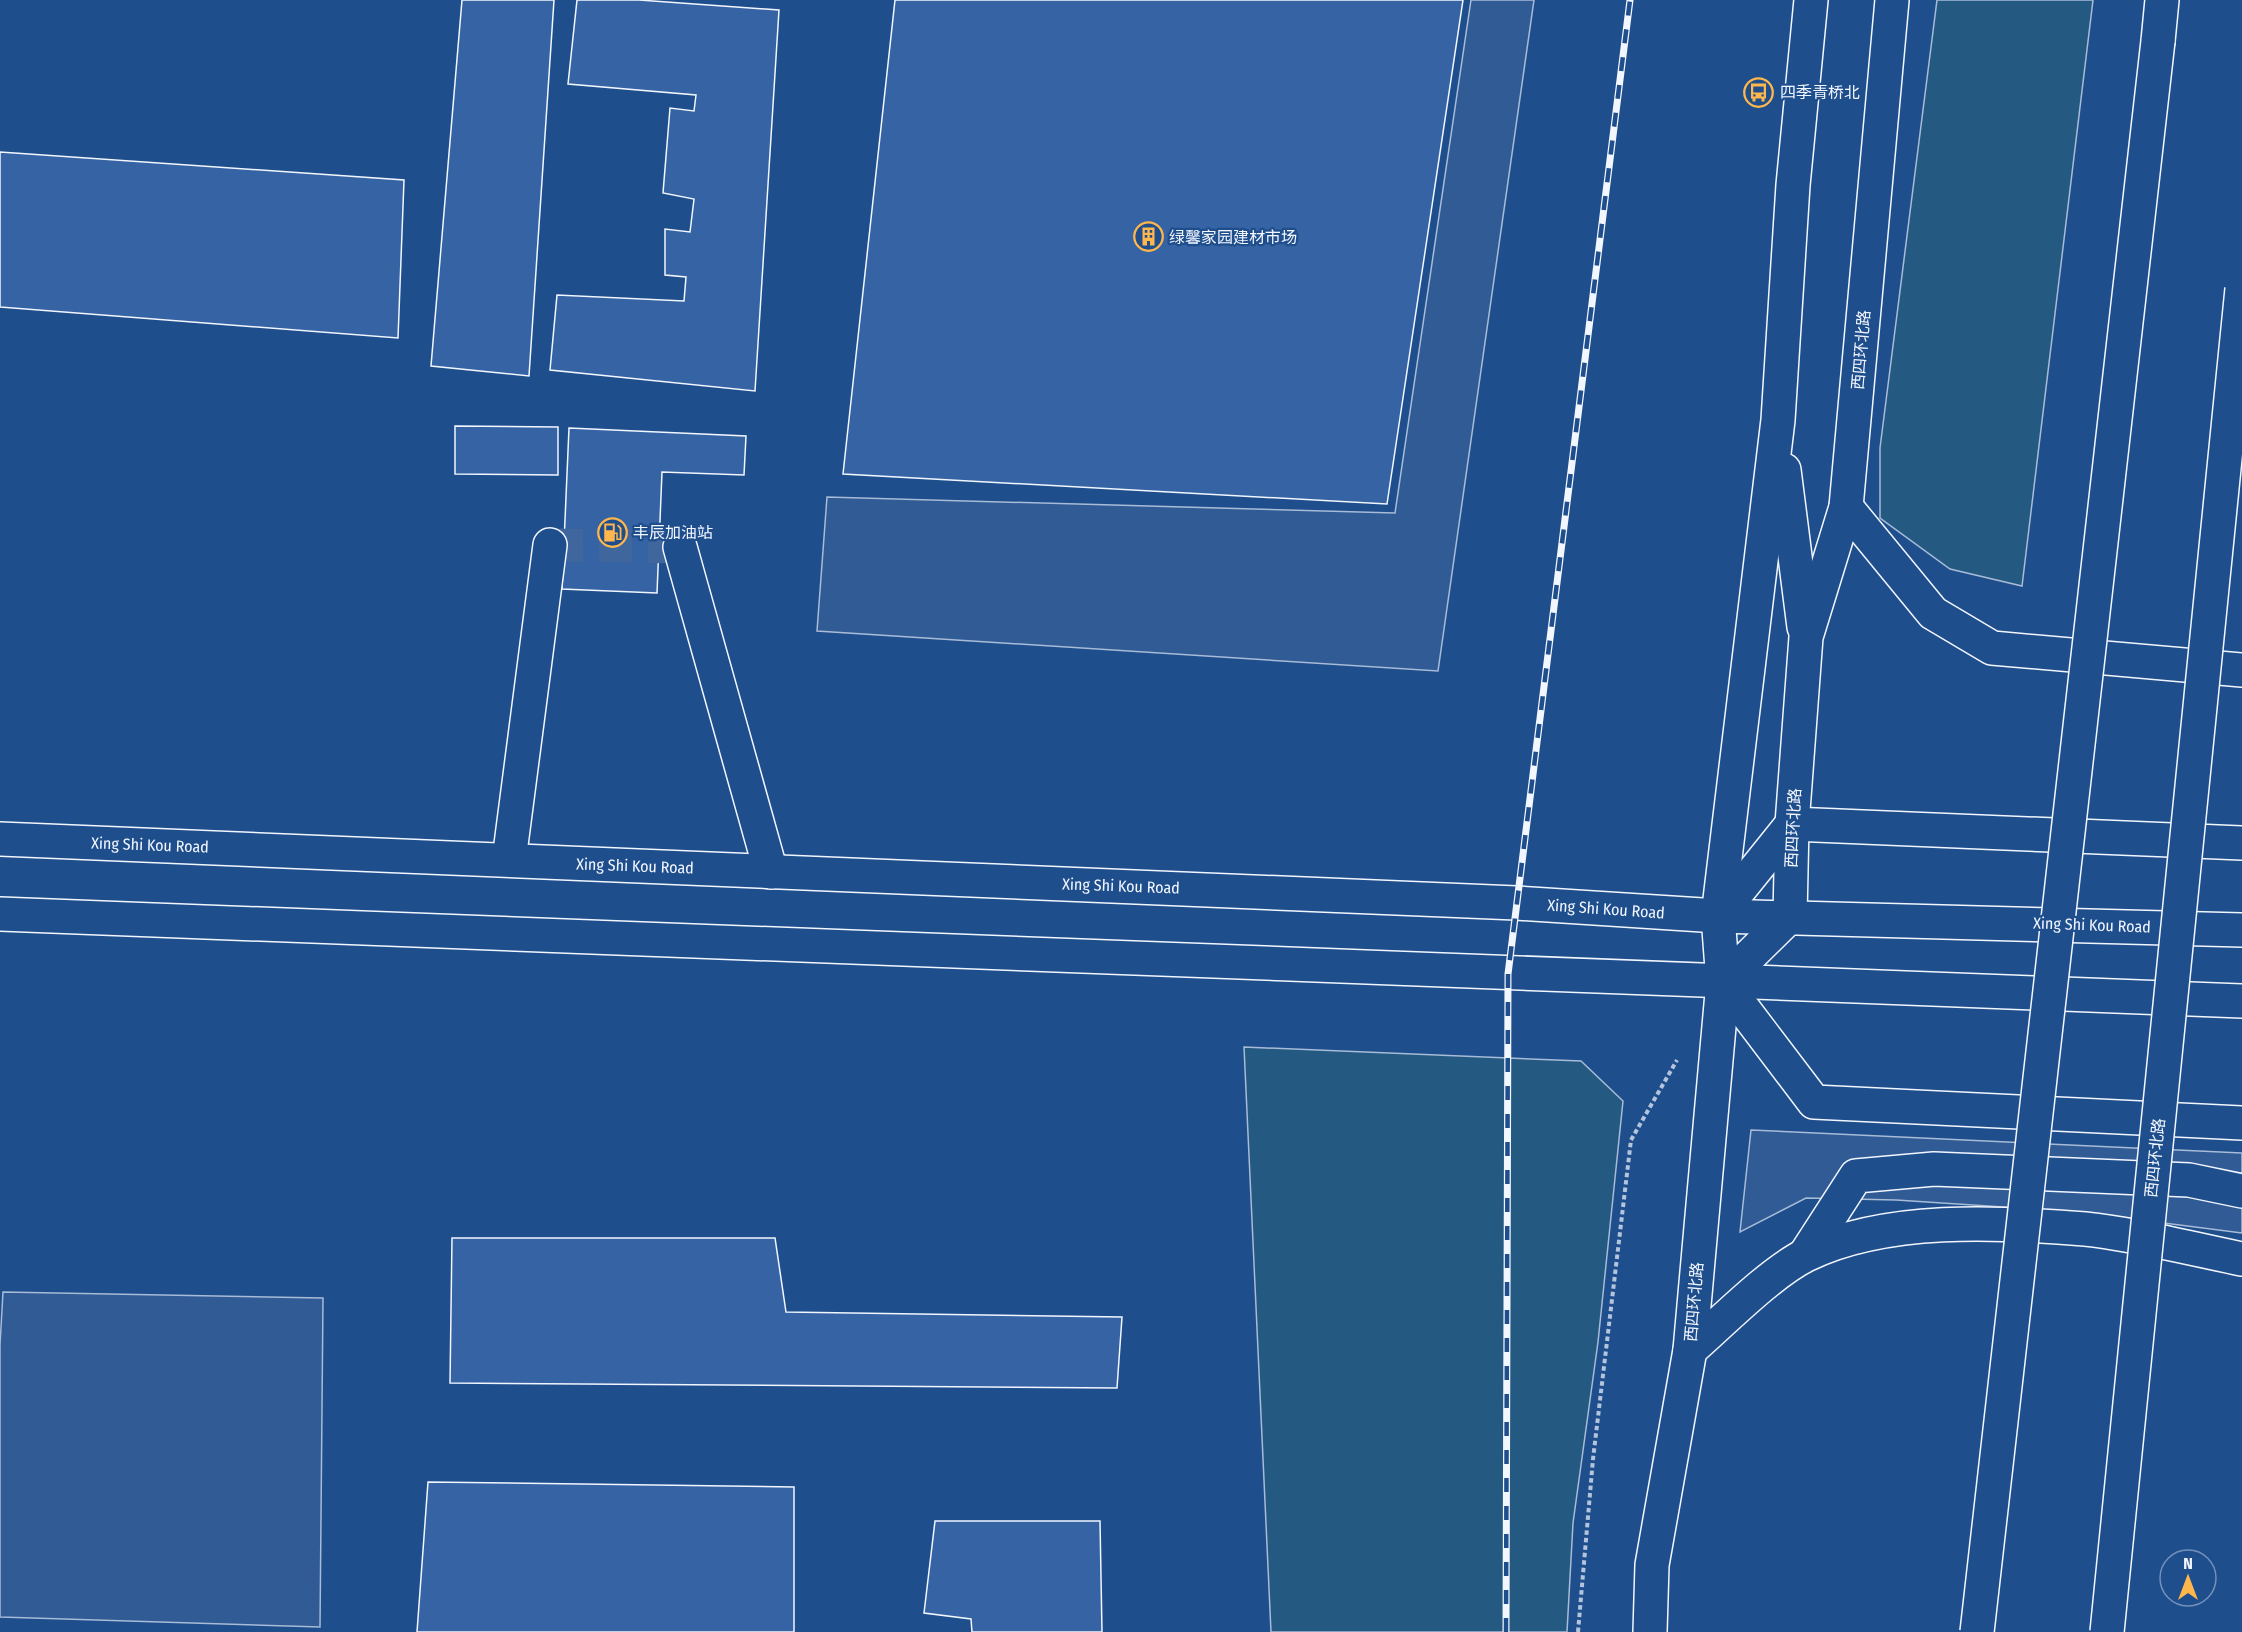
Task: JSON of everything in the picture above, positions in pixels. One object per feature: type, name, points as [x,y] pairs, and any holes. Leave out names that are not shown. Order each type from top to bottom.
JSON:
[{"type":"main road","points":[[1718,916],[1778,420],[1793,185],[1811,0]]},
{"type":"main road","name":"西四环北路","points":[[1790,916],[1792,824],[1806,637],[1846,507],[1892,0]]},
{"type":"main road","points":[[1977,1632],[2162,0]]},
{"type":"main road","name":"西四环北路","points":[[2107,1632],[2242,289]]},
{"type":"main road","points":[[1778,420],[1806,637]]},
{"type":"main road","points":[[1846,507],[1933,613],[1992,648],[2242,670]]},
{"type":"main road","points":[[509,860],[550,544]]},
{"type":"main road","points":[[680,546],[771,872]]},
{"type":"main road","points":[[1718,916],[1792,824],[2242,843]]},
{"type":"main road","name":"Xing Shi Kou Road","points":[[0,839],[1516,903],[1718,916],[1790,916],[2242,930]]},
{"type":"main road","points":[[0,914],[2242,1001]]},
{"type":"main road","name":"西四环北路","points":[[1650,1632],[1652,1565],[1690,1350],[1723,982],[1718,916]]},
{"type":"main road","points":[[1723,982],[1790,916]]},
{"type":"main road","points":[[1723,982],[1814,1102],[2242,1123]]},
{"type":"main road","points":[[1805,1255],[1856,1176],[1934,1169],[2189,1180],[2242,1191]]},
{"type":"main road","points":[[1690,1350],[1770,1280],[1805,1255],[1862,1236],[1927,1224],[2086,1230],[2242,1259]]},
{"type":"path","points":[[1578,1632],[1593,1459],[1631,1140],[1683,1051]]},
{"type":"shaded area","points":[[1471,0],[1534,0],[1438,671],[817,631],[827,497],[1395,513]]},
{"type":"shaded area","points":[[1937,0],[2093,0],[2022,586],[1950,569],[1880,518],[1880,448]]},
{"type":"shaded area","points":[[1244,1047],[1581,1061],[1623,1101],[1598,1342],[1573,1523],[1567,1632],[1271,1632]]},
{"type":"shaded area","points":[[1751,1130],[2242,1153],[2242,1233],[2078,1212],[1896,1200],[1806,1198],[1740,1232]]},
{"type":"shaded area","points":[[3,1292],[323,1298],[320,1627],[0,1617],[0,1345]]},
{"type":"building","points":[[462,0],[554,0],[529,376],[431,366]]},
{"type":"building","points":[[577,0],[639,0],[779,10],[755,391],[550,370],[557,295],[684,301],[686,277],[665,275],[665,229],[690,232],[694,199],[663,193],[670,108],[694,111],[696,95],[568,84]]},
{"type":"building","name":"绿馨家园建材市场","points":[[895,0],[1463,0],[1387,504],[843,474]]},
{"type":"building","points":[[0,152],[404,180],[398,338],[0,307]]},
{"type":"building","points":[[455,426],[558,427],[558,475],[455,474]]},
{"type":"building","name":"丰辰加油站","points":[[569,428],[746,436],[744,475],[662,472],[657,593],[562,589]]},
{"type":"building","points":[[452,1238],[775,1238],[786,1312],[1122,1317],[1117,1388],[450,1383]]},
{"type":"building","points":[[428,1482],[794,1487],[794,1632],[417,1632]]},
{"type":"building","points":[[935,1521],[1100,1521],[1102,1632],[972,1632],[971,1619],[924,1613]]},
{"type":"tunnel","points":[[550,545],[680,547]]},
{"type":"railway","points":[[1506,1632],[1508,974],[1630,0]]},
{"type":"place","name":"四季青桥北","points":[[1759,92]]},
{"type":"place","name":"绿馨家园建材市场","points":[[1148,237]]},
{"type":"place","name":"丰辰加油站","points":[[612,532]]}]
